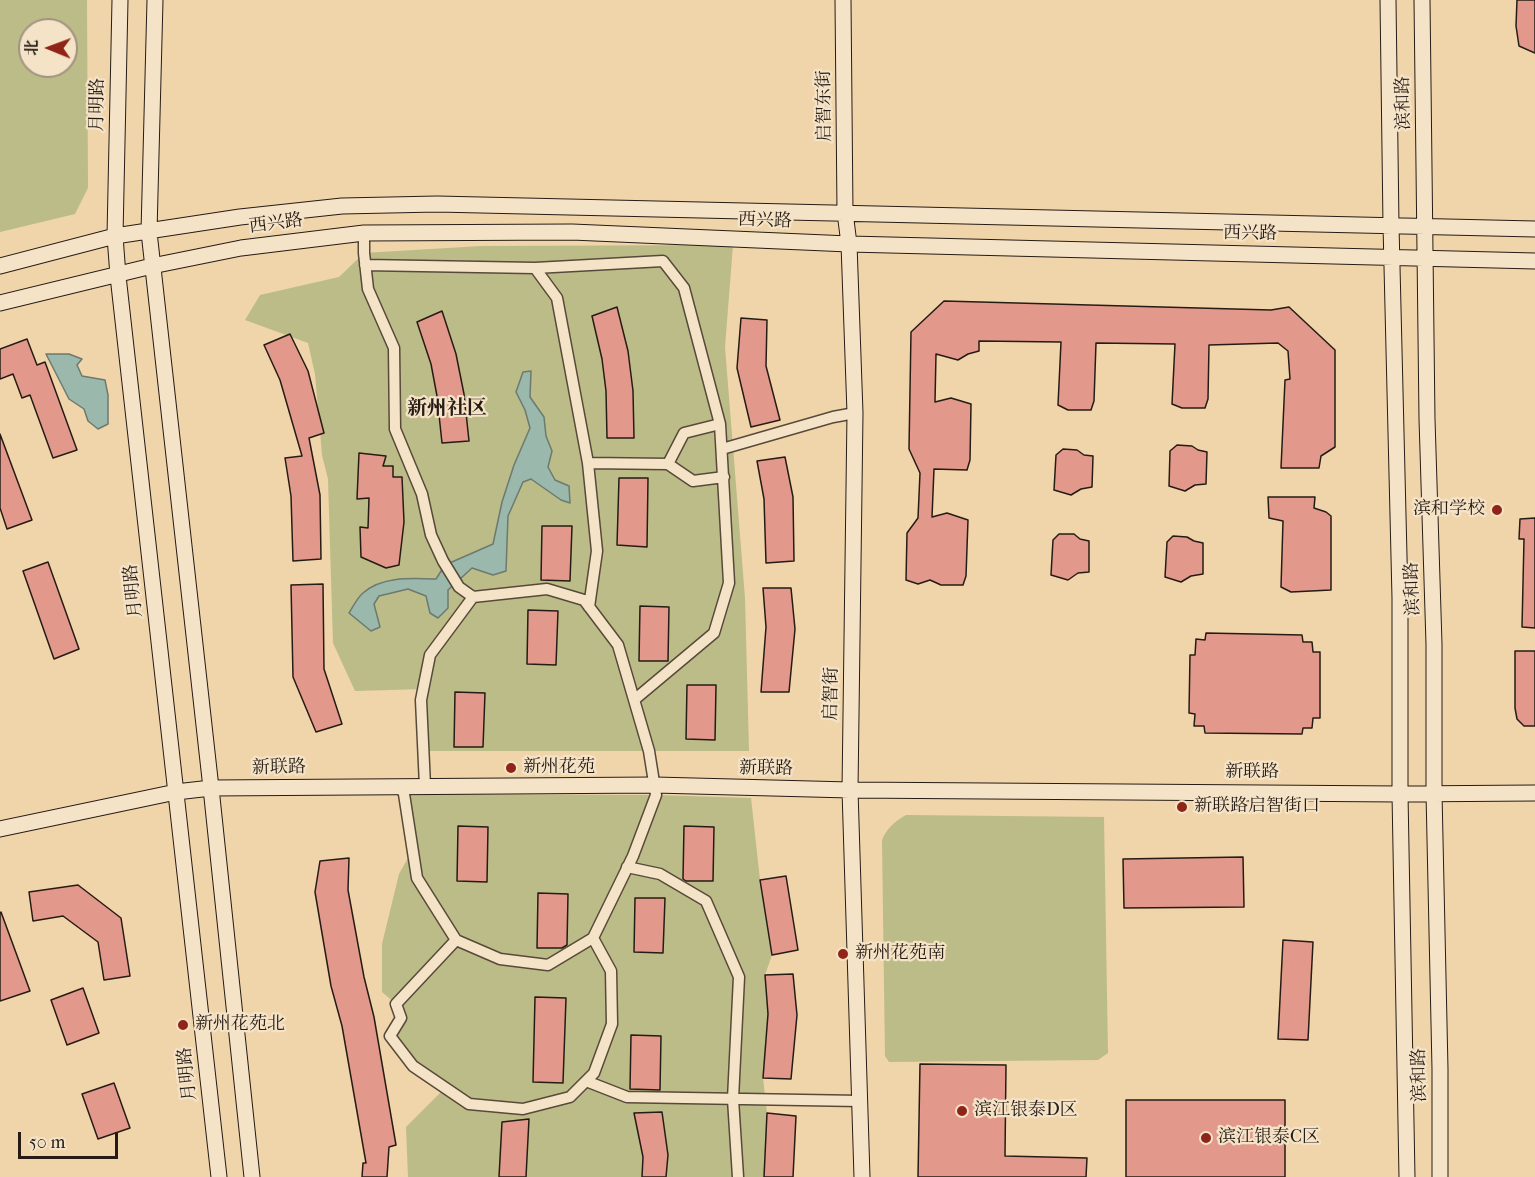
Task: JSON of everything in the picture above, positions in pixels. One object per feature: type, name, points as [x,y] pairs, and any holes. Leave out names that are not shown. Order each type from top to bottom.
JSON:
[{"type":"main road","name":"月明路","points":[[120,0],[115,236],[118,276],[219,1177]]},
{"type":"main road","points":[[155,0],[148,232],[252,1177]]},
{"type":"main road","name":"启智东街","points":[[843,0],[845,212]]},
{"type":"main road","name":"滨和路","points":[[1388,0],[1400,598],[1407,1177]]},
{"type":"main road","name":"滨和路","points":[[1422,0],[1434,644],[1440,1177]]},
{"type":"main road","name":"西兴路","points":[[0,266],[115,236],[240,217],[342,206],[425,204],[845,212],[1535,229]]},
{"type":"main road","name":"启智街","points":[[845,212],[849,244],[855,413],[850,790],[862,1177]]},
{"type":"main road","name":"西兴路","points":[[0,303],[152,266],[241,248],[364,233],[572,232],[849,244],[1535,261]]},
{"type":"main road","name":"新联路","points":[[0,830],[177,792],[211,789],[655,785],[850,790],[1535,793]]},
{"type":"street","points":[[364,233],[368,289],[394,348],[395,429],[422,494],[431,535],[443,561],[459,587],[472,597],[547,589],[584,600],[618,645],[649,751],[656,795],[627,867],[593,938],[548,965],[500,959],[456,940],[417,878],[404,794],[400,786]]},
{"type":"street","points":[[365,265],[535,268],[663,261],[684,288],[720,424],[729,583],[714,633],[634,700]]},
{"type":"street","points":[[535,268],[557,298],[588,464],[597,551],[589,607]]},
{"type":"street","points":[[722,449],[833,417],[855,413]]},
{"type":"street","points":[[668,464],[684,433],[720,424]]},
{"type":"street","points":[[588,464],[668,464],[693,482],[724,477]]},
{"type":"street","points":[[425,786],[421,700],[430,655],[472,597]]},
{"type":"street","points":[[627,867],[660,874],[706,901],[739,977],[733,1099],[738,1177]]},
{"type":"street","points":[[456,940],[396,1004],[401,1018],[390,1036],[413,1066],[469,1104],[523,1109],[570,1097],[594,1073],[612,1023],[611,971],[593,938]]},
{"type":"street","points":[[586,1081],[627,1097],[860,1101]]},
{"type":"green space","points":[[0,0],[87,0],[88,188],[75,214],[0,232]]},
{"type":"green space","points":[[733,245],[725,347],[745,598],[749,751],[424,751],[424,689],[355,691],[333,643],[328,479],[322,455],[315,374],[308,343],[245,320],[260,295],[339,277],[364,253],[481,246]]},
{"type":"green space","points":[[404,794],[656,795],[751,798],[760,880],[772,955],[765,975],[768,1014],[763,1078],[767,1113],[764,1177],[408,1177],[406,1127],[445,1088],[413,1066],[390,1036],[401,1018],[396,1004],[382,992],[382,944],[399,874],[413,849]]},
{"type":"green space","points":[[906,815],[1104,817],[1108,1053],[1098,1060],[889,1062],[885,1056],[882,840],[891,826]]},
{"type":"shaded area","points":[[46,354],[69,354],[82,359],[77,365],[82,376],[105,380],[108,395],[108,424],[98,429],[88,421],[84,409],[69,399]]},
{"type":"shaded area","points":[[531,371],[530,397],[544,417],[546,436],[552,451],[548,467],[555,480],[569,486],[570,503],[561,500],[531,479],[523,482],[508,516],[506,571],[493,575],[472,568],[448,590],[448,608],[438,618],[430,613],[426,596],[408,589],[379,596],[374,604],[380,627],[371,631],[349,613],[359,597],[371,587],[398,579],[436,579],[445,565],[493,544],[502,502],[514,465],[530,428],[525,410],[516,392],[523,372]]},
{"type":"building","points":[[1517,0],[1535,0],[1535,53],[1519,46],[1516,26]]},
{"type":"building","points":[[944,301],[1271,310],[1289,307],[1335,350],[1335,447],[1321,456],[1319,468],[1281,468],[1285,380],[1290,379],[1288,351],[1278,343],[1209,345],[1208,399],[1205,408],[1182,408],[1172,404],[1175,344],[1096,343],[1094,401],[1091,410],[1068,410],[1058,405],[1061,342],[979,341],[979,351],[958,360],[936,354],[935,402],[951,398],[971,404],[970,460],[967,470],[934,469],[932,517],[947,513],[968,520],[966,576],[963,585],[941,585],[930,580],[918,584],[906,580],[907,533],[918,518],[920,473],[909,449],[911,332]]},
{"type":"building","points":[[617,307],[628,351],[633,391],[634,438],[607,438],[606,391],[602,359],[592,316]]},
{"type":"building","points":[[442,311],[456,354],[464,394],[469,441],[442,443],[431,364],[417,322]]},
{"type":"building","points":[[741,318],[767,320],[766,366],[780,420],[751,427],[737,368]]},
{"type":"building","points":[[290,334],[308,371],[324,433],[309,438],[320,495],[321,559],[293,561],[291,496],[285,458],[302,456],[280,380],[264,345]]},
{"type":"building","points":[[27,339],[37,365],[45,362],[77,450],[53,458],[30,395],[22,398],[13,374],[0,379],[0,349]]},
{"type":"building","points":[[0,434],[32,520],[7,529],[0,508]]},
{"type":"building","points":[[1177,445],[1192,446],[1207,452],[1206,484],[1195,485],[1185,491],[1169,486],[1170,451]]},
{"type":"building","points":[[1063,449],[1077,450],[1084,455],[1093,456],[1092,487],[1081,489],[1071,495],[1054,490],[1056,455]]},
{"type":"building","points":[[359,453],[386,456],[383,466],[393,466],[393,477],[402,477],[404,522],[399,565],[386,568],[361,557],[360,527],[368,528],[369,498],[357,499]]},
{"type":"building","points":[[785,457],[793,497],[794,561],[766,563],[764,499],[757,461]]},
{"type":"building","points":[[619,478],[648,478],[647,547],[617,545]]},
{"type":"building","points":[[1268,497],[1315,497],[1314,508],[1331,516],[1331,590],[1291,592],[1281,587],[1283,521],[1269,518]]},
{"type":"building","points":[[1535,518],[1535,628],[1522,627],[1524,539],[1519,539],[1520,519]]},
{"type":"building","points":[[542,526],[572,526],[570,581],[541,580]]},
{"type":"building","points":[[1059,534],[1074,534],[1080,539],[1089,541],[1089,572],[1078,573],[1068,580],[1051,575],[1053,540]]},
{"type":"building","points":[[1173,536],[1187,537],[1203,543],[1203,574],[1191,576],[1181,582],[1165,577],[1167,542]]},
{"type":"building","points":[[48,562],[79,649],[54,659],[23,571]]},
{"type":"building","points":[[323,584],[324,669],[342,724],[316,732],[293,677],[291,585]]},
{"type":"building","points":[[763,588],[791,588],[795,629],[789,692],[761,692],[766,627]]},
{"type":"building","points":[[640,606],[669,607],[668,661],[639,661]]},
{"type":"building","points":[[528,610],[558,611],[556,665],[527,664]]},
{"type":"building","points":[[1206,633],[1302,635],[1303,642],[1312,642],[1313,652],[1320,652],[1320,718],[1313,718],[1312,728],[1303,728],[1302,734],[1205,733],[1204,726],[1194,726],[1195,714],[1189,713],[1190,655],[1195,655],[1196,639],[1205,640]]},
{"type":"building","points":[[1515,651],[1535,651],[1535,726],[1524,726],[1517,719]]},
{"type":"building","points":[[687,685],[716,685],[715,740],[686,739]]},
{"type":"building","points":[[455,692],[485,693],[483,747],[454,747]]},
{"type":"building","points":[[458,826],[488,827],[487,882],[457,881]]},
{"type":"building","points":[[684,826],[714,827],[713,881],[683,879]]},
{"type":"building","points":[[1243,857],[1244,907],[1124,908],[1123,859]]},
{"type":"building","points":[[349,858],[348,890],[374,1017],[396,1145],[389,1147],[387,1177],[362,1177],[363,1163],[366,1163],[315,892],[320,861]]},
{"type":"building","points":[[786,876],[798,950],[772,955],[760,880]]},
{"type":"building","points":[[78,885],[121,918],[130,976],[104,980],[98,942],[63,916],[33,921],[29,892]]},
{"type":"building","points":[[538,893],[568,894],[567,945],[562,948],[537,948]]},
{"type":"building","points":[[635,898],[665,898],[663,953],[634,952]]},
{"type":"building","points":[[0,913],[30,991],[0,1001]]},
{"type":"building","points":[[1283,940],[1313,942],[1308,1040],[1278,1039]]},
{"type":"building","points":[[793,974],[797,1015],[791,1079],[763,1078],[768,1014],[765,975]]},
{"type":"building","points":[[83,988],[99,1033],[67,1045],[51,1000]]},
{"type":"building","points":[[535,997],[566,998],[563,1083],[533,1082]]},
{"type":"building","points":[[631,1035],[661,1036],[660,1090],[630,1089]]},
{"type":"building","name":"滨江银泰D区","points":[[920,1064],[1006,1065],[1005,1156],[1087,1158],[1086,1177],[918,1177]]},
{"type":"building","points":[[114,1083],[130,1128],[98,1139],[82,1094]]},
{"type":"building","name":"滨江银泰C区","points":[[1126,1100],[1285,1100],[1285,1177],[1126,1177]]},
{"type":"building","points":[[662,1112],[668,1155],[666,1177],[642,1177],[643,1157],[634,1113]]},
{"type":"building","points":[[767,1113],[796,1116],[793,1177],[764,1177]]},
{"type":"building","points":[[529,1119],[526,1177],[499,1177],[502,1122]]},
{"type":"place","name":"滨和学校","points":[[1497,510]]},
{"type":"place","name":"新州花苑","points":[[511,768]]},
{"type":"place","name":"新联路启智街口","points":[[1182,807]]},
{"type":"place","name":"新州花苑南","points":[[843,954]]},
{"type":"place","name":"新州花苑北","points":[[183,1025]]},
{"type":"place","name":"滨江银泰D区","points":[[962,1111]]},
{"type":"place","name":"滨江银泰C区","points":[[1206,1138]]},
{"type":"district","name":"新州社区","points":[[447,409]]}]
